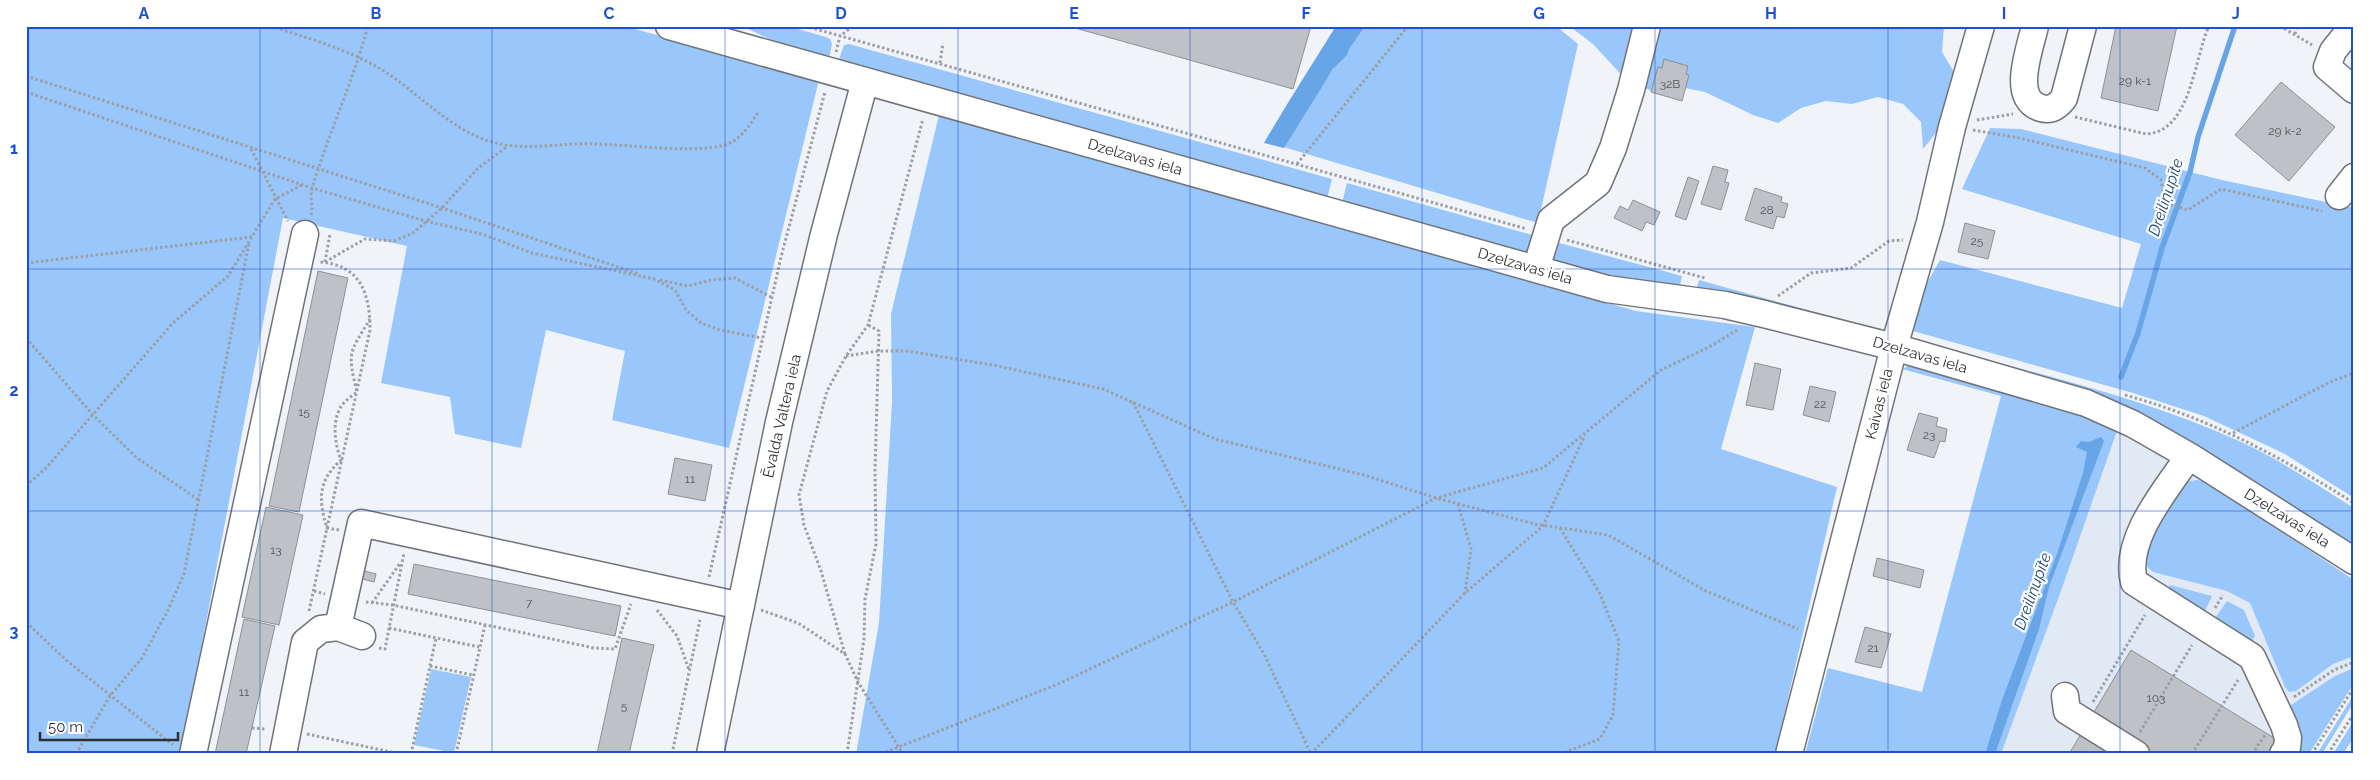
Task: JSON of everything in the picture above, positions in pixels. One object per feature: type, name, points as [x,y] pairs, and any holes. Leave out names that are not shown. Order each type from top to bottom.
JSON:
[{"type":"street","name":"Dzelzavas iela","points":[[669,26],[1607,288],[1725,305],[1775,307],[1894,347],[2086,402],[2133,424],[2189,456],[2354,561]]},
{"type":"street","points":[[1536,269],[1551,220],[1598,183],[1613,148],[1631,90],[1647,26]]},
{"type":"street","name":"Kaivas iela","points":[[1789,754],[1894,347],[1926,239],[1952,127],[1981,26]]},
{"type":"street","points":[[2035,26],[2027,62],[2024,93],[2030,103],[2044,109],[2059,105],[2064,98],[2083,26]]},
{"type":"street","points":[[2345,36],[2333,51],[2327,67],[2354,90]]},
{"type":"street","name":"Ēvalda Valtera iela","points":[[710,754],[779,422],[824,234],[865,81]]},
{"type":"street","points":[[186,751],[305,234]]},
{"type":"street","points":[[2189,456],[2142,526],[2131,570],[2134,582],[2252,657],[2284,725],[2288,738],[2287,748],[2283,754]]},
{"type":"street","points":[[338,628],[362,523],[741,606]]},
{"type":"street","points":[[286,742],[305,642],[320,629],[338,628],[362,636]]},
{"type":"street","points":[[2065,696],[2067,711],[2132,752]]},
{"type":"path","points":[[271,26],[359,59],[386,72],[460,127],[477,137],[508,146],[534,148],[593,144],[668,148],[723,146],[736,139],[759,111]]},
{"type":"path","points":[[251,148],[275,199],[292,227],[305,234],[314,206],[310,195],[317,170],[359,59],[368,26]]},
{"type":"path","points":[[805,26],[1710,280]]},
{"type":"path","points":[[672,754],[704,597],[772,297],[840,36],[853,26]]},
{"type":"path","points":[[1297,164],[1408,26]]},
{"type":"path","points":[[2071,116],[2146,134],[2155,134],[2166,128],[2176,118],[2185,101],[2209,26]]},
{"type":"path","points":[[2280,26],[2296,34],[2324,53],[2327,67]]},
{"type":"path","points":[[2296,34],[2297,26]]},
{"type":"path","points":[[940,63],[943,43]]},
{"type":"path","points":[[26,76],[317,170],[442,208],[654,279],[675,290],[686,310],[701,324],[720,330],[762,338]]},
{"type":"path","points":[[26,92],[302,185],[425,222],[482,234],[532,253],[688,286],[711,280],[735,278],[772,297]]},
{"type":"path","points":[[903,754],[858,682],[845,654],[821,571],[804,526],[799,495],[827,391],[846,356],[868,325],[928,98]]},
{"type":"path","points":[[1952,127],[1995,115],[2017,115]]},
{"type":"path","points":[[1952,127],[2019,138],[2145,168],[2160,180],[2165,203],[2188,210],[2221,189],[2339,195]]},
{"type":"path","points":[[324,262],[365,239],[394,241],[413,233],[442,208],[478,168],[508,146]]},
{"type":"path","points":[[26,486],[46,468],[173,322],[228,276],[275,199],[302,185]]},
{"type":"path","points":[[324,262],[330,234]]},
{"type":"path","points":[[26,263],[252,237]]},
{"type":"path","points":[[882,754],[1058,684],[1233,602],[1436,498],[1543,468],[1660,370],[1709,347],[1775,307],[1776,297],[1811,272],[1851,268],[1889,241],[1926,239]]},
{"type":"path","points":[[76,754],[110,696],[142,658],[167,612],[184,574],[248,243]]},
{"type":"path","points":[[305,642],[305,628],[370,330],[370,307],[365,290],[356,276],[341,267],[324,262],[316,262]]},
{"type":"path","points":[[357,392],[349,361],[351,351],[370,319]]},
{"type":"path","points":[[847,754],[864,638],[865,599],[876,544],[878,331],[868,325]]},
{"type":"path","points":[[26,338],[93,415],[137,458],[199,500]]},
{"type":"path","points":[[846,356],[878,351],[907,351],[993,365],[1103,389],[1215,439],[1364,474],[1436,498],[1543,526],[1608,535],[1706,591],[1819,637]]},
{"type":"path","points":[[2232,433],[2330,382],[2354,373]]},
{"type":"path","points":[[341,460],[336,447],[335,423],[342,406],[357,392]]},
{"type":"path","points":[[2118,393],[2178,412],[2232,433],[2291,464],[2354,503]]},
{"type":"path","points":[[1133,401],[1233,602],[1264,654],[1311,754],[1464,593],[1543,526],[1586,432]]},
{"type":"path","points":[[327,528],[321,510],[322,487],[328,472],[341,460]]},
{"type":"path","points":[[1458,504],[1471,549],[1464,593]]},
{"type":"path","points":[[1560,528],[1599,592],[1619,641],[1613,714],[1600,738],[1560,754]]},
{"type":"path","points":[[362,636],[372,646],[385,649],[405,551]]},
{"type":"path","points":[[372,603],[403,559]]},
{"type":"path","points":[[314,591],[372,603],[393,605],[594,648],[614,648],[633,599]]},
{"type":"path","points":[[2132,752],[2223,595]]},
{"type":"path","points":[[2082,720],[2157,596]]},
{"type":"path","points":[[652,606],[677,636],[689,670]]},
{"type":"path","points":[[741,606],[765,611],[798,623],[845,654]]},
{"type":"path","points":[[26,622],[66,660],[110,696],[186,751]]},
{"type":"path","points":[[456,754],[485,625]]},
{"type":"path","points":[[389,628],[479,647]]},
{"type":"path","points":[[411,754],[436,638]]},
{"type":"path","points":[[2192,754],[2252,657]]},
{"type":"path","points":[[430,666],[473,675]]},
{"type":"path","points":[[2312,754],[2354,686]]},
{"type":"path","points":[[2328,754],[2354,712]]},
{"type":"path","points":[[252,728],[286,742],[400,754]]},
{"type":"shaded area","points":[[26,26],[624,26],[819,80],[729,448],[612,420],[625,351],[546,330],[521,448],[455,434],[450,397],[381,383],[407,246],[283,218],[181,754],[26,754]]},
{"type":"shaded area","points":[[742,26],[787,26],[826,37],[830,39],[832,44],[829,59],[795,51]]},
{"type":"shaded area","points":[[1336,26],[1365,26],[1347,55],[1333,69],[1284,148],[1264,143],[1291,99]]},
{"type":"shaded area","points":[[1363,26],[1556,26],[1578,44],[1538,223],[1280,146]]},
{"type":"shaded area","points":[[1569,26],[1944,26],[1942,52],[1957,77],[1940,128],[1923,149],[1921,122],[1903,104],[1878,97],[1852,104],[1826,101],[1801,108],[1778,123],[1753,115],[1705,92],[1680,87],[1653,91],[1628,82],[1593,44]]},
{"type":"shaded area","points":[[849,44],[1332,179],[1327,199],[838,62],[844,45]]},
{"type":"shaded area","points":[[939,115],[1636,311],[1755,327],[1721,449],[1837,487],[1775,754],[856,754],[879,623],[892,402],[891,314]]},
{"type":"shaded area","points":[[1990,128],[2021,129],[2222,180],[2354,208],[2354,498],[2285,454],[2204,416],[2133,393],[1913,331],[1922,292],[1940,260],[2122,308],[2141,244],[1962,189]]},
{"type":"shaded area","points":[[1347,183],[1536,236],[1531,257],[1342,203]]},
{"type":"shaded area","points":[[1552,241],[1682,276],[1679,290],[1603,277],[1548,260]]},
{"type":"shaded area","points":[[1699,280],[1883,331],[1696,291]]},
{"type":"shaded area","points":[[1913,340],[2079,384],[2160,410],[2239,441],[2283,464],[2354,508],[2354,544],[2195,446]]},
{"type":"shaded area","points":[[1912,364],[2084,415],[2117,431],[2001,754],[1805,754],[1828,668],[1922,692],[2001,396],[1902,369]]},
{"type":"shaded area","points":[[2117,431],[2182,467],[2354,583],[2354,678],[2305,754],[2001,754]]},
{"type":"shaded area","name":"Dreiliņupīte","points":[[2101,437],[2104,441],[2049,587],[2039,629],[1995,754],[1985,754],[2002,700],[2058,551],[2083,473],[2087,452],[2076,447],[2081,441],[2089,442]]},
{"type":"shaded area","points":[[2205,481],[2354,580],[2354,656],[2333,664],[2296,691],[2289,692],[2285,687],[2250,603],[2227,591],[2153,572],[2142,562],[2151,530],[2186,482]]},
{"type":"shaded area","points":[[2170,585],[2212,596],[2203,615],[2167,591]]},
{"type":"shaded area","points":[[2227,601],[2244,610],[2255,636],[2250,644],[2213,621]]},
{"type":"shaded area","points":[[2354,668],[2354,683],[2309,754],[2293,754],[2288,707],[2335,676]]},
{"type":"shaded area","points":[[431,669],[471,677],[454,753],[414,745]]},
{"type":"shaded area","points":[[2354,694],[2354,702],[2322,754],[2317,754]]},
{"type":"shaded area","points":[[2354,720],[2354,737],[2343,754],[2333,754]]},
{"type":"building","points":[[1068,26],[1311,26],[1293,89]]},
{"type":"building","points":[[2116,26],[2177,26],[2158,111],[2101,98]]},
{"type":"building","points":[[1664,59],[1688,66],[1686,74],[1689,75],[1682,101],[1651,92],[1658,67],[1662,68]]},
{"type":"building","points":[[2281,82],[2335,127],[2289,181],[2235,135]]},
{"type":"building","points":[[1713,166],[1728,170],[1725,182],[1729,183],[1721,210],[1701,204]]},
{"type":"building","points":[[1688,177],[1699,181],[1686,220],[1675,216]]},
{"type":"building","points":[[1755,188],[1782,197],[1781,202],[1788,204],[1784,218],[1777,216],[1773,229],[1745,220]]},
{"type":"building","points":[[1633,200],[1660,212],[1654,225],[1646,222],[1642,231],[1614,218],[1620,206],[1628,210]]},
{"type":"building","points":[[1965,223],[1995,231],[1988,259],[1958,252]]},
{"type":"building","points":[[318,271],[348,278],[299,512],[269,506]]},
{"type":"building","points":[[1755,363],[1781,369],[1773,410],[1746,405]]},
{"type":"building","points":[[1810,386],[1836,392],[1829,422],[1803,415]]},
{"type":"building","points":[[1919,413],[1938,418],[1936,426],[1947,429],[1945,442],[1940,441],[1934,458],[1907,450]]},
{"type":"building","points":[[675,458],[712,465],[705,501],[668,494]]},
{"type":"building","points":[[266,507],[303,515],[279,625],[242,617]]},
{"type":"building","points":[[1877,558],[1924,570],[1920,588],[1873,576]]},
{"type":"building","points":[[414,564],[621,606],[615,636],[408,594]]},
{"type":"building","points":[[361,570],[376,574],[374,582],[359,578]]},
{"type":"building","points":[[244,619],[275,626],[246,754],[215,754]]},
{"type":"building","points":[[1865,627],[1891,634],[1881,668],[1855,662]]},
{"type":"building","points":[[622,638],[654,645],[629,754],[597,754]]},
{"type":"building","points":[[2131,650],[2279,741],[2271,754],[2069,754]]},
{"type":"waterway","name":"Dreiliņupīte","points":[[2121,377],[2138,333],[2162,248],[2190,172],[2198,137],[2235,26]]}]
